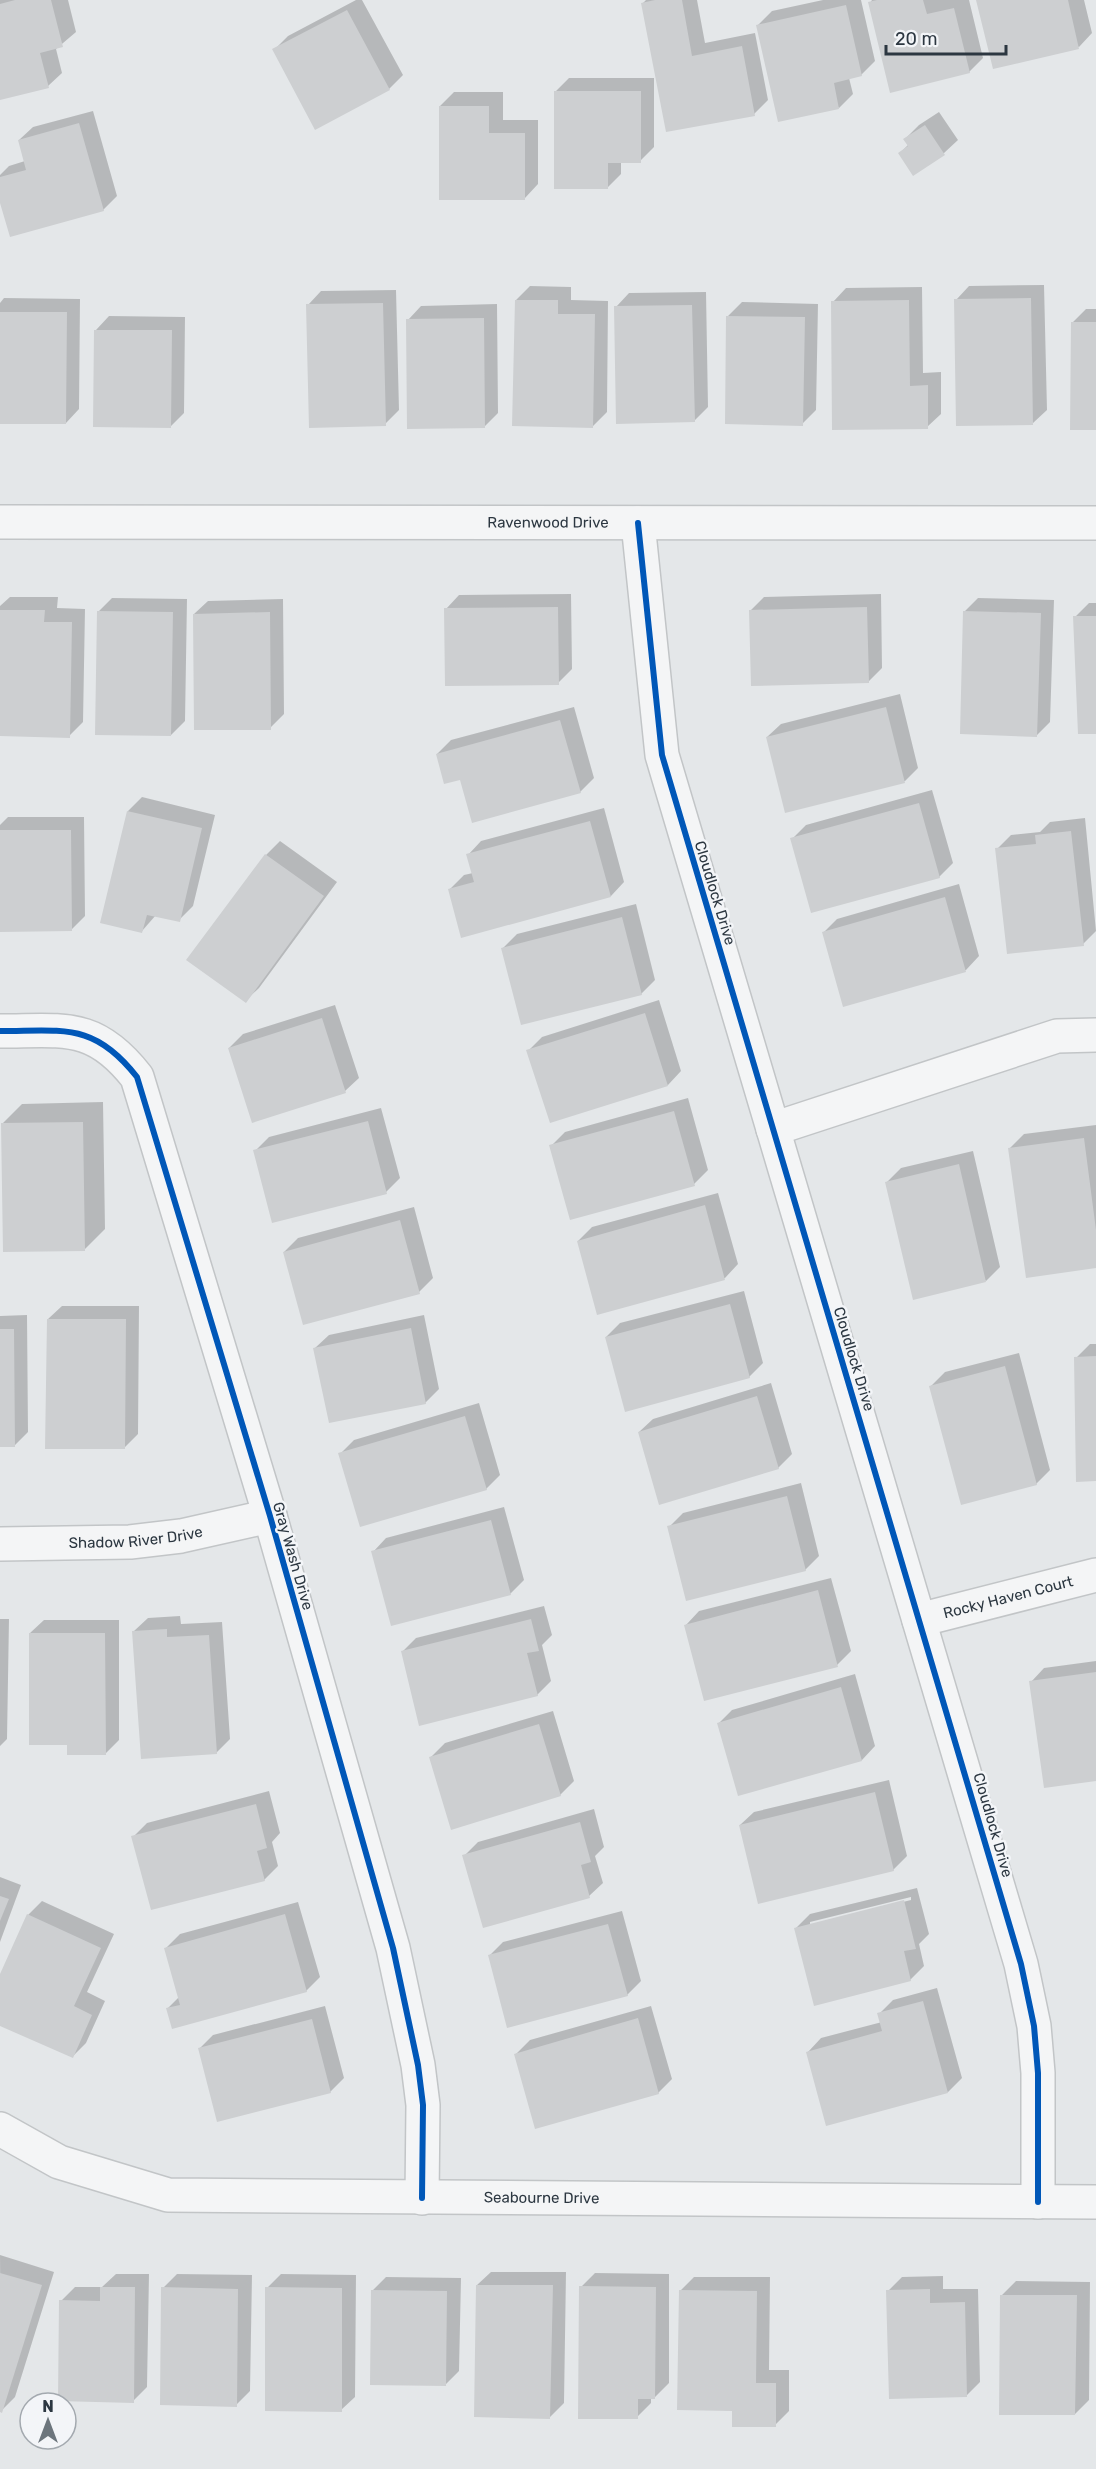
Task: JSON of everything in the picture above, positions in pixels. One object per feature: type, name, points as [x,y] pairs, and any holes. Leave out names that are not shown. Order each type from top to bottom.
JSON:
[{"type":"street","name":"Ravenwood Drive","points":[[0,522],[1096,523]]},
{"type":"street","name":"Cloudlock Drive","points":[[638,523],[662,755],[1021,1964],[1030,2006],[1038,2073],[1038,2202]]},
{"type":"street","name":"Gray Wash Drive","points":[[0,1031],[63,1032],[87,1035],[105,1043],[122,1057],[137,1077],[270,1516],[393,1947],[418,2066],[423,2104],[422,2198]]},
{"type":"street","points":[[773,1129],[1058,1036],[1096,1035]]},
{"type":"street","name":"Shadow River Drive","points":[[0,1544],[130,1542],[181,1536],[270,1516]]},
{"type":"street","name":"Rocky Haven Court","points":[[919,1620],[1096,1575]]},
{"type":"street","name":"Seabourne Drive","points":[[0,2129],[59,2162],[168,2195],[1096,2202]]},
{"type":"building","points":[[15,0],[51,0],[63,47],[40,53],[49,88],[0,100],[0,4]]},
{"type":"building","points":[[655,0],[682,0],[692,56],[742,46],[755,116],[666,132],[641,3]]},
{"type":"building","points":[[923,0],[927,14],[954,8],[970,73],[890,93],[868,2]]},
{"type":"building","points":[[976,0],[1068,0],[1079,49],[993,69]]},
{"type":"building","points":[[846,5],[862,76],[834,83],[839,109],[778,122],[756,25]]},
{"type":"building","points":[[347,10],[390,90],[315,130],[272,49]]},
{"type":"building","points":[[554,91],[641,91],[641,163],[608,163],[608,189],[554,189]]},
{"type":"building","points":[[439,106],[489,106],[489,133],[525,133],[525,200],[439,200]]},
{"type":"building","points":[[79,123],[104,211],[10,237],[0,203],[0,177],[26,170],[18,140]]},
{"type":"building","points":[[925,125],[945,155],[913,176],[898,153],[908,146],[903,139]]},
{"type":"building","points":[[1031,298],[1033,425],[956,426],[954,299]]},
{"type":"building","points":[[515,300],[558,300],[558,314],[595,314],[593,428],[512,426]]},
{"type":"building","points":[[909,300],[910,386],[928,385],[928,429],[832,430],[831,301]]},
{"type":"building","points":[[383,303],[386,426],[309,428],[306,304]]},
{"type":"building","points":[[692,305],[695,422],[616,424],[614,306]]},
{"type":"building","points":[[0,312],[67,312],[66,424],[0,424]]},
{"type":"building","points":[[726,316],[805,317],[803,426],[725,424]]},
{"type":"building","points":[[484,318],[485,428],[407,429],[406,319]]},
{"type":"building","points":[[1071,322],[1096,322],[1096,430],[1070,430]]},
{"type":"building","points":[[94,330],[172,330],[171,428],[93,427]]},
{"type":"building","points":[[558,607],[559,685],[445,686],[444,608]]},
{"type":"building","points":[[867,607],[869,683],[751,686],[749,610]]},
{"type":"building","points":[[0,610],[45,610],[44,622],[72,622],[70,738],[0,736]]},
{"type":"building","points":[[97,611],[173,612],[171,736],[95,735]]},
{"type":"building","points":[[963,611],[1041,613],[1037,737],[960,734]]},
{"type":"building","points":[[270,612],[271,730],[194,730],[193,614]]},
{"type":"building","points":[[1073,616],[1096,616],[1096,734],[1078,734]]},
{"type":"building","points":[[886,707],[905,783],[785,813],[766,737]]},
{"type":"building","points":[[560,720],[581,793],[472,823],[460,780],[444,784],[436,754]]},
{"type":"building","points":[[919,803],[940,878],[811,913],[790,838]]},
{"type":"building","points":[[127,811],[202,828],[180,922],[147,915],[142,933],[100,923]]},
{"type":"building","points":[[590,821],[611,897],[461,938],[448,889],[474,882],[466,854]]},
{"type":"building","points":[[0,830],[71,830],[72,931],[0,932]]},
{"type":"building","points":[[1071,831],[1084,946],[1007,954],[995,848],[1036,844],[1035,835]]},
{"type":"building","points":[[265,854],[324,896],[246,1003],[186,960]]},
{"type":"building","points":[[945,897],[966,972],[843,1007],[822,932]]},
{"type":"building","points":[[622,917],[642,995],[521,1025],[501,948]]},
{"type":"building","points":[[645,1013],[668,1086],[550,1123],[526,1050]]},
{"type":"building","points":[[322,1018],[346,1093],[252,1123],[228,1048]]},
{"type":"building","points":[[674,1111],[695,1186],[570,1220],[549,1145]]},
{"type":"building","points":[[368,1121],[387,1194],[272,1223],[253,1150]]},
{"type":"building","points":[[83,1122],[85,1251],[3,1252],[1,1123]]},
{"type":"building","points":[[1084,1138],[1096,1230],[1096,1268],[1026,1278],[1008,1148]]},
{"type":"building","points":[[959,1164],[986,1282],[913,1300],[885,1182]]},
{"type":"building","points":[[705,1205],[725,1280],[597,1315],[577,1241]]},
{"type":"building","points":[[400,1220],[420,1294],[303,1325],[283,1252]]},
{"type":"building","points":[[730,1304],[750,1378],[625,1412],[605,1337]]},
{"type":"building","points":[[47,1319],[126,1319],[125,1449],[45,1449]]},
{"type":"building","points":[[411,1328],[426,1404],[329,1423],[313,1348]]},
{"type":"building","points":[[0,1329],[14,1329],[15,1447],[0,1447]]},
{"type":"building","points":[[1096,1356],[1096,1481],[1076,1482],[1074,1357]]},
{"type":"building","points":[[1005,1366],[1037,1485],[961,1505],[929,1386]]},
{"type":"building","points":[[757,1396],[779,1469],[659,1505],[638,1432]]},
{"type":"building","points":[[465,1416],[487,1490],[360,1527],[338,1453]]},
{"type":"building","points":[[787,1496],[806,1571],[686,1601],[667,1526]]},
{"type":"building","points":[[491,1520],[511,1595],[391,1626],[371,1551]]},
{"type":"building","points":[[818,1590],[838,1667],[704,1701],[684,1625]]},
{"type":"building","points":[[531,1619],[539,1651],[527,1653],[538,1696],[419,1726],[401,1651]]},
{"type":"building","points":[[167,1629],[167,1637],[209,1635],[217,1754],[141,1759],[132,1631]]},
{"type":"building","points":[[29,1633],[105,1633],[106,1755],[67,1755],[67,1745],[29,1745]]},
{"type":"building","points":[[1096,1672],[1096,1781],[1044,1788],[1029,1681]]},
{"type":"building","points":[[841,1687],[862,1761],[738,1796],[717,1723]]},
{"type":"building","points":[[539,1724],[561,1796],[451,1830],[429,1757]]},
{"type":"building","points":[[875,1792],[894,1871],[758,1904],[739,1825]]},
{"type":"building","points":[[256,1804],[267,1848],[257,1851],[265,1881],[151,1910],[131,1836]]},
{"type":"building","points":[[580,1822],[591,1862],[581,1865],[590,1898],[483,1928],[462,1855]]},
{"type":"building","points":[[0,1896],[9,1899],[0,1921]]},
{"type":"building","points":[[904,1900],[916,1949],[904,1951],[911,1981],[814,2006],[794,1928]]},
{"type":"building","points":[[27,1914],[101,1948],[74,2006],[92,2015],[73,2058],[0,2026],[0,1974]]},
{"type":"building","points":[[285,1914],[307,1992],[172,2029],[166,2008],[180,2005],[164,1948]]},
{"type":"building","points":[[608,1924],[628,1996],[507,2028],[488,1955]]},
{"type":"building","points":[[923,2001],[948,2093],[826,2126],[806,2052],[882,2031],[877,2013]]},
{"type":"building","points":[[638,2018],[659,2094],[535,2129],[514,2054]]},
{"type":"building","points":[[312,2019],[331,2093],[217,2122],[198,2048]]},
{"type":"building","points":[[0,2273],[42,2285],[2,2413],[0,2412]]},
{"type":"building","points":[[476,2285],[553,2285],[550,2419],[474,2417]]},
{"type":"building","points":[[579,2286],[656,2287],[655,2399],[638,2399],[638,2419],[578,2419]]},
{"type":"building","points":[[100,2287],[135,2287],[134,2403],[78,2402],[78,2391],[58,2391],[59,2300],[100,2301]]},
{"type":"building","points":[[161,2287],[238,2289],[237,2407],[160,2405]]},
{"type":"building","points":[[265,2287],[342,2288],[342,2412],[265,2411]]},
{"type":"building","points":[[930,2289],[930,2303],[965,2302],[967,2397],[889,2399],[886,2290]]},
{"type":"building","points":[[371,2290],[447,2291],[446,2386],[370,2385]]},
{"type":"building","points":[[679,2290],[757,2291],[756,2383],[776,2383],[776,2427],[732,2427],[732,2411],[677,2410]]},
{"type":"building","points":[[1000,2295],[1077,2295],[1075,2415],[999,2415]]},
{"type":"cycle path","points":[[638,523],[662,755],[1021,1964],[1034,2026],[1038,2073],[1038,2202]]},
{"type":"cycle path","points":[[0,1031],[60,1031],[92,1038],[121,1059],[137,1077],[270,1516],[393,1948],[418,2065],[423,2105],[422,2198]]}]
